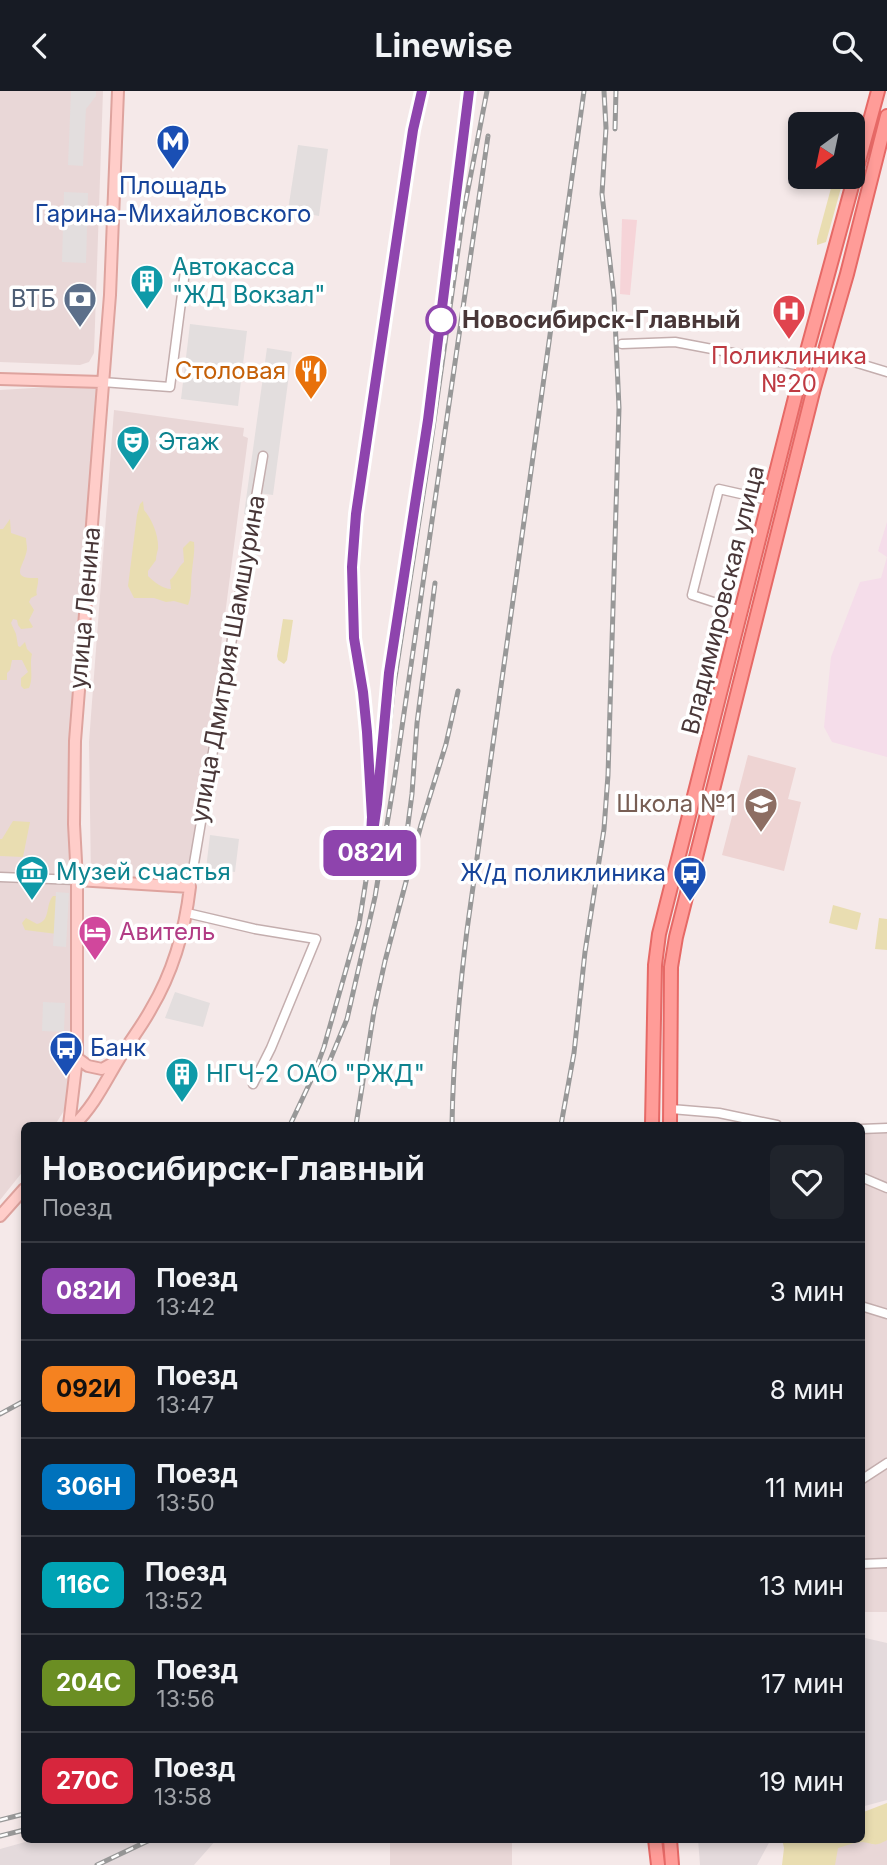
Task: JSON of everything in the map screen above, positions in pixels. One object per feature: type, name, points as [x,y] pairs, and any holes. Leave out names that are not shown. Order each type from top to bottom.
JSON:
[{"type":"main road","name":"Владимировская улица","points":[[652,1122],[654,965],[659,934],[804,362],[878,91]]},
{"type":"main road","name":"Владимировская улица","points":[[670,1122],[671,967],[676,937],[887,116]]},
{"type":"main road","points":[[655,1843],[657,1865]]},
{"type":"main road","points":[[670,1843],[672,1865]]},
{"type":"street","name":"улица Ленина","points":[[69,1122],[77,1058],[78,880],[74,824],[75,741],[110,295],[118,91]]},
{"type":"street","points":[[0,379],[170,387],[186,271]]},
{"type":"street","points":[[622,344],[675,342],[796,365],[831,355],[887,372]]},
{"type":"street","name":"улица Дмитрия Шамшурина","points":[[77,1122],[107,1082],[118,1060],[152,1009],[172,968],[187,913],[263,456]]},
{"type":"street","points":[[735,609],[692,595],[719,489],[763,499]]},
{"type":"street","points":[[0,877],[190,887]]},
{"type":"street","points":[[187,913],[316,939],[279,1030],[253,1084]]},
{"type":"street","points":[[77,1058],[88,1066],[102,1069],[118,1060]]},
{"type":"street","points":[[671,1109],[719,1113],[762,1122]]},
{"type":"street","points":[[865,1129],[887,1128]]},
{"type":"street","points":[[865,1179],[887,1188]]},
{"type":"street","points":[[0,1216],[21,1192]]},
{"type":"street","points":[[865,1307],[887,1314]]},
{"type":"street","points":[[865,1474],[887,1463]]},
{"type":"street","points":[[865,1564],[887,1563]]},
{"type":"shaded area","points":[[0,91],[103,91],[94,353],[89,362],[80,365],[0,362]]},
{"type":"shaded area","points":[[71,91],[96,91],[96,96],[86,109],[83,166],[68,165]]},
{"type":"shaded area","points":[[298,145],[328,149],[319,216],[288,210]]},
{"type":"shaded area","points":[[831,189],[841,189],[826,242],[817,245]]},
{"type":"shaded area","points":[[64,192],[88,193],[86,263],[62,262]]},
{"type":"shaded area","points":[[622,219],[637,220],[630,295],[620,294]]},
{"type":"shaded area","points":[[190,324],[247,331],[238,406],[181,399]]},
{"type":"shaded area","points":[[267,348],[292,352],[273,495],[258,493],[255,516],[244,514]]},
{"type":"shaded area","points":[[100,384],[73,741],[76,878],[0,875],[0,390]]},
{"type":"shaded area","points":[[114,410],[244,428],[243,436],[248,438],[188,885],[91,879],[89,742]]},
{"type":"shaded area","points":[[143,501],[144,510],[157,539],[156,560],[148,571],[148,576],[153,581],[171,589],[170,580],[184,562],[183,548],[190,541],[194,542],[188,605],[154,598],[134,598],[128,586],[137,515]]},
{"type":"shaded area","points":[[10,519],[11,533],[26,538],[26,555],[20,574],[38,578],[37,595],[29,602],[34,610],[29,620],[33,627],[21,629],[17,620],[13,619],[11,623],[18,646],[25,642],[32,654],[30,684],[29,688],[24,689],[21,686],[21,678],[28,672],[22,660],[12,660],[7,680],[0,680],[0,529],[3,529]]},
{"type":"shaded area","points":[[887,522],[887,557],[878,551]]},
{"type":"shaded area","points":[[887,557],[887,757],[832,742],[824,727],[831,657],[860,582],[881,578]]},
{"type":"shaded area","points":[[283,619],[293,620],[287,660],[284,664],[277,656]]},
{"type":"shaded area","name":"Школа №1","points":[[748,755],[796,768],[788,799],[801,802],[784,871],[722,855]]},
{"type":"shaded area","points":[[13,821],[30,822],[23,857],[0,856],[0,839]]},
{"type":"shaded area","points":[[210,835],[239,839],[235,872],[206,869]]},
{"type":"shaded area","points":[[0,878],[76,881],[75,1058],[65,1109],[57,1122],[21,1122],[21,1174],[0,1200]]},
{"type":"shaded area","points":[[56,892],[69,893],[66,947],[53,946]]},
{"type":"shaded area","points":[[53,896],[59,896],[57,934],[25,930],[22,923],[26,918],[37,924],[44,920]]},
{"type":"shaded area","points":[[833,905],[861,913],[857,930],[829,923]]},
{"type":"shaded area","points":[[879,918],[887,919],[887,950],[875,949]]},
{"type":"shaded area","points":[[175,992],[210,1003],[203,1027],[165,1018]]},
{"type":"shaded area","points":[[43,1002],[65,1003],[64,1032],[42,1031]]},
{"type":"shaded area","points":[[865,1128],[887,1128],[887,1612],[865,1612]]},
{"type":"shaded area","points":[[865,1638],[887,1643],[887,1800],[865,1806]]},
{"type":"shaded area","points":[[887,1803],[887,1840],[877,1844],[865,1842],[865,1811]]},
{"type":"shaded area","points":[[887,1827],[887,1865],[800,1865],[801,1856],[847,1843],[865,1843],[865,1837]]},
{"type":"shaded area","points":[[22,1843],[213,1843],[194,1865],[0,1865],[0,1849]]},
{"type":"shaded area","points":[[390,1843],[512,1843],[512,1865],[390,1865]]},
{"type":"shaded area","points":[[698,1843],[769,1843],[757,1865],[700,1865]]},
{"type":"shaded area","points":[[783,1843],[856,1843],[838,1848],[835,1865],[782,1865]]},
{"type":"railway","points":[[371,804],[363,692],[354,638],[352,567],[356,514],[413,130],[422,91]]},
{"type":"railway","points":[[456,200],[469,91]]},
{"type":"railway","points":[[291,1122],[324,1047],[359,924],[387,749],[393,691],[463,215],[487,91]]},
{"type":"railway","points":[[452,1122],[457,1027],[467,930],[584,91]]},
{"type":"railway","points":[[562,1122],[574,1053],[585,952],[604,829],[608,775],[619,408],[614,297],[602,194],[606,128],[604,91]]},
{"type":"railway","points":[[615,129],[616,91]]},
{"type":"railway","points":[[328,1065],[347,1019],[375,897],[488,136]]},
{"type":"railway","points":[[407,832],[417,723],[435,583]]},
{"type":"railway","points":[[356,1122],[374,1011],[385,961],[421,825],[446,744],[458,691]]},
{"type":"railway","points":[[0,1414],[21,1403]]},
{"type":"railway","points":[[0,1820],[21,1815]]},
{"type":"railway","points":[[0,1836],[21,1831]]},
{"type":"railway","points":[[97,1865],[144,1843]]},
{"type":"train","name":"082И","points":[[422,91],[413,130],[366,446],[356,514],[352,567],[354,638],[367,732],[372,817],[370,853],[389,673],[428,420],[469,91]]},
{"type":"place","name":"Площадь Гарина-Михайловского","points":[[173,171]]},
{"type":"place","name":"Автокасса \"ЖД Вокзал\"","points":[[147,311]]},
{"type":"place","name":"Новосибирск-Главный","points":[[441,320]]},
{"type":"place","name":"ВТБ","points":[[80,329]]},
{"type":"place","name":"Поликлиника №20","points":[[789,341]]},
{"type":"place","name":"Столовая","points":[[311,401]]},
{"type":"place","name":"Этаж","points":[[133,472]]},
{"type":"place","name":"Школа №1","points":[[761,834]]},
{"type":"place","name":"Музей счастья","points":[[32,902]]},
{"type":"place","name":"Ж/д поликлиника","points":[[690,903]]},
{"type":"place","name":"Авитель","points":[[95,962]]},
{"type":"place","name":"Банк","points":[[66,1078]]},
{"type":"place","name":"НГЧ-2 ОАО \"РЖД\"","points":[[182,1104]]}]
